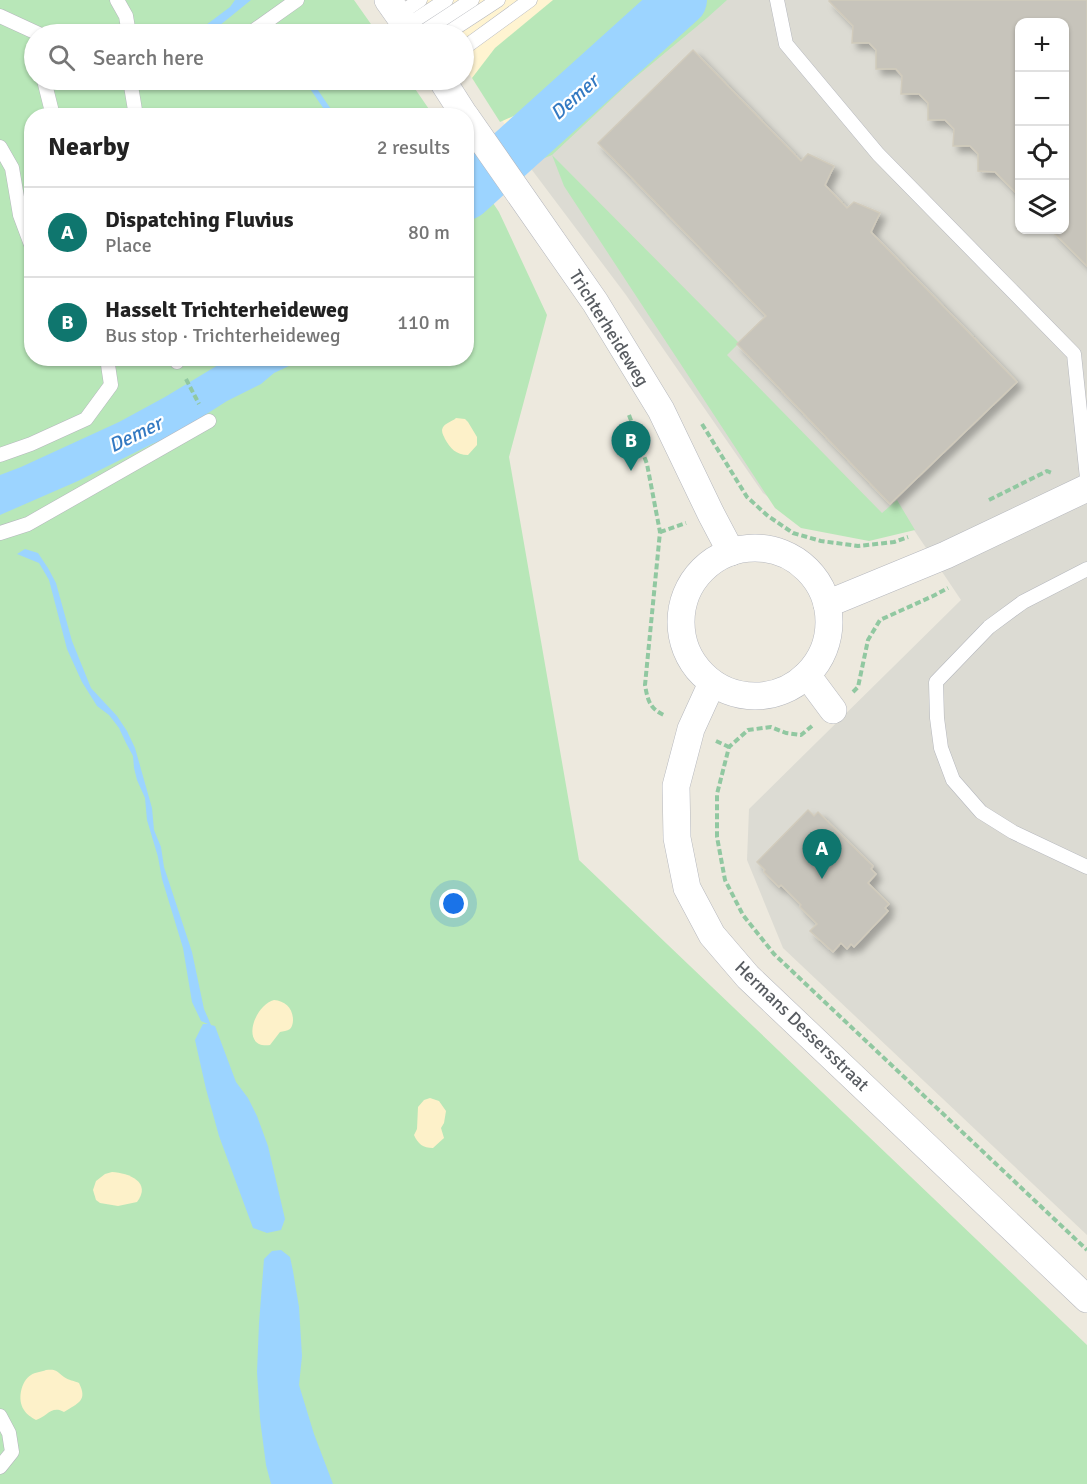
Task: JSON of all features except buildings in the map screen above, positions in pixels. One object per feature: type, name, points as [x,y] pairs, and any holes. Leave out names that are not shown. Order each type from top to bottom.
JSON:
[{"type":"street","name":"Trichterheideweg","points":[[449,90],[460,108]]},
{"type":"street","name":"Trichterheideweg","points":[[474,128],[595,302],[661,411],[731,552]]},
{"type":"street","points":[[827,604],[946,555],[1087,488]]},
{"type":"street","points":[[755,548],[779,552],[801,563],[817,581],[827,604],[829,630],[822,654],[807,675],[785,689],[761,696],[735,694],[712,683],[693,663],[682,639],[681,611],[690,586],[708,565],[731,552],[755,548]]},
{"type":"street","points":[[807,675],[833,710]]},
{"type":"street","name":"Hermans Dessersstraat","points":[[712,683],[692,729],[676,786],[677,838],[687,888],[712,935],[748,977],[1087,1299]]},
{"type":"lane","points":[[117,0],[126,16],[127,24]]},
{"type":"lane","points":[[263,24],[297,0]]},
{"type":"lane","points":[[404,14],[446,0]]},
{"type":"lane","points":[[404,14],[472,0]]},
{"type":"lane","points":[[461,24],[498,0]]},
{"type":"lane","points":[[474,41],[530,0]]},
{"type":"lane","points":[[777,0],[786,44],[878,154],[1074,354],[1087,478]]},
{"type":"lane","points":[[0,16],[24,27]]},
{"type":"lane","points":[[46,90],[51,108]]},
{"type":"lane","points":[[132,90],[135,108]]},
{"type":"lane","points":[[0,147],[12,168],[24,226]]},
{"type":"lane","points":[[0,455],[31,444],[86,419],[111,385],[108,366]]},
{"type":"lane","points":[[1077,378],[1087,368]]},
{"type":"lane","points":[[0,533],[28,524],[208,421]]},
{"type":"lane","points":[[1087,569],[1023,602],[988,627],[936,682],[941,748],[953,780],[981,812],[1013,832],[1087,867]]},
{"type":"lane","points":[[0,1416],[9,1432],[12,1452],[0,1467]]},
{"type":"path","points":[[180,366],[208,421]]},
{"type":"path","points":[[627,412],[647,464],[660,532],[645,685],[647,700],[656,711],[729,747]]},
{"type":"path","points":[[698,418],[747,496],[768,516],[793,533],[821,542],[858,546],[894,542],[915,535]]},
{"type":"path","points":[[986,502],[1047,471],[1057,475]]},
{"type":"path","points":[[953,585],[880,620],[868,640],[858,687],[801,735],[786,733],[771,727],[748,730],[729,747],[717,794],[717,837],[725,880],[743,915],[774,954],[1087,1250]]},
{"type":"shaded area","points":[[416,0],[663,0],[514,137],[474,81],[474,24],[433,24]]},
{"type":"shaded area","points":[[715,0],[1087,0],[1087,1235],[783,948],[747,860],[749,809],[961,600],[914,530],[802,522],[763,493],[626,295],[529,166]]},
{"type":"green space","points":[[0,0],[354,0],[371,24],[24,24],[24,90],[416,90],[428,108],[24,108],[24,366],[474,366],[474,174],[499,212],[547,315],[509,457],[579,860],[1087,1345],[1087,1484],[0,1484]]},
{"type":"green space","points":[[553,0],[657,0],[541,104],[500,122],[474,81],[474,75],[495,48]]},
{"type":"green space","points":[[695,0],[727,0],[631,81],[552,155],[530,164],[558,124]]},
{"type":"green space","points":[[552,155],[739,343],[727,355],[882,513],[897,500],[915,530],[869,541],[801,528],[775,508],[564,186]]},
{"type":"sand","points":[[456,418],[465,419],[477,437],[477,445],[468,455],[454,450],[443,434],[444,426]]},
{"type":"sand","points":[[274,1000],[282,1002],[290,1009],[293,1016],[292,1025],[290,1029],[280,1032],[270,1045],[261,1044],[255,1040],[253,1026],[260,1010]]},
{"type":"sand","points":[[430,1098],[439,1101],[446,1111],[441,1128],[444,1138],[433,1148],[421,1145],[414,1135],[417,1129],[418,1107],[424,1100]]},
{"type":"sand","points":[[112,1172],[125,1174],[137,1180],[142,1189],[137,1202],[118,1206],[100,1203],[96,1200],[93,1190],[96,1181]]},
{"type":"sand","points":[[54,1370],[79,1383],[82,1398],[64,1412],[52,1411],[36,1420],[26,1413],[22,1406],[21,1391],[28,1378],[34,1373]]},
{"type":"water","points":[[235,0],[251,0],[221,24],[207,24],[230,7]]},
{"type":"water","points":[[311,90],[318,90],[330,108],[323,108]]},
{"type":"water","points":[[216,366],[289,366],[172,436],[0,515],[0,475],[119,422]]},
{"type":"water","points":[[25,549],[38,553],[48,568],[56,583],[72,641],[91,688],[117,716],[135,748],[152,808],[154,830],[161,847],[164,867],[192,952],[204,1009],[211,1025],[215,1026],[236,1082],[248,1098],[257,1116],[268,1146],[285,1219],[281,1230],[267,1233],[253,1228],[219,1136],[195,1040],[203,1024],[208,1024],[201,1021],[192,1002],[183,948],[162,879],[147,820],[145,798],[137,780],[133,756],[119,728],[109,715],[97,706],[82,682],[67,649],[49,580],[39,563],[17,554]]},
{"type":"water","points":[[281,1250],[290,1257],[299,1307],[302,1356],[299,1385],[333,1484],[271,1484],[266,1465],[257,1372],[259,1323],[264,1259],[272,1251]]},
{"type":"waterway","name":"Demer","points":[[474,187],[681,0]]},
{"type":"place","name":"Hasselt Trichterheideweg","points":[[631,471]]},
{"type":"place","name":"Dispatching Fluvius","points":[[822,879]]}]
